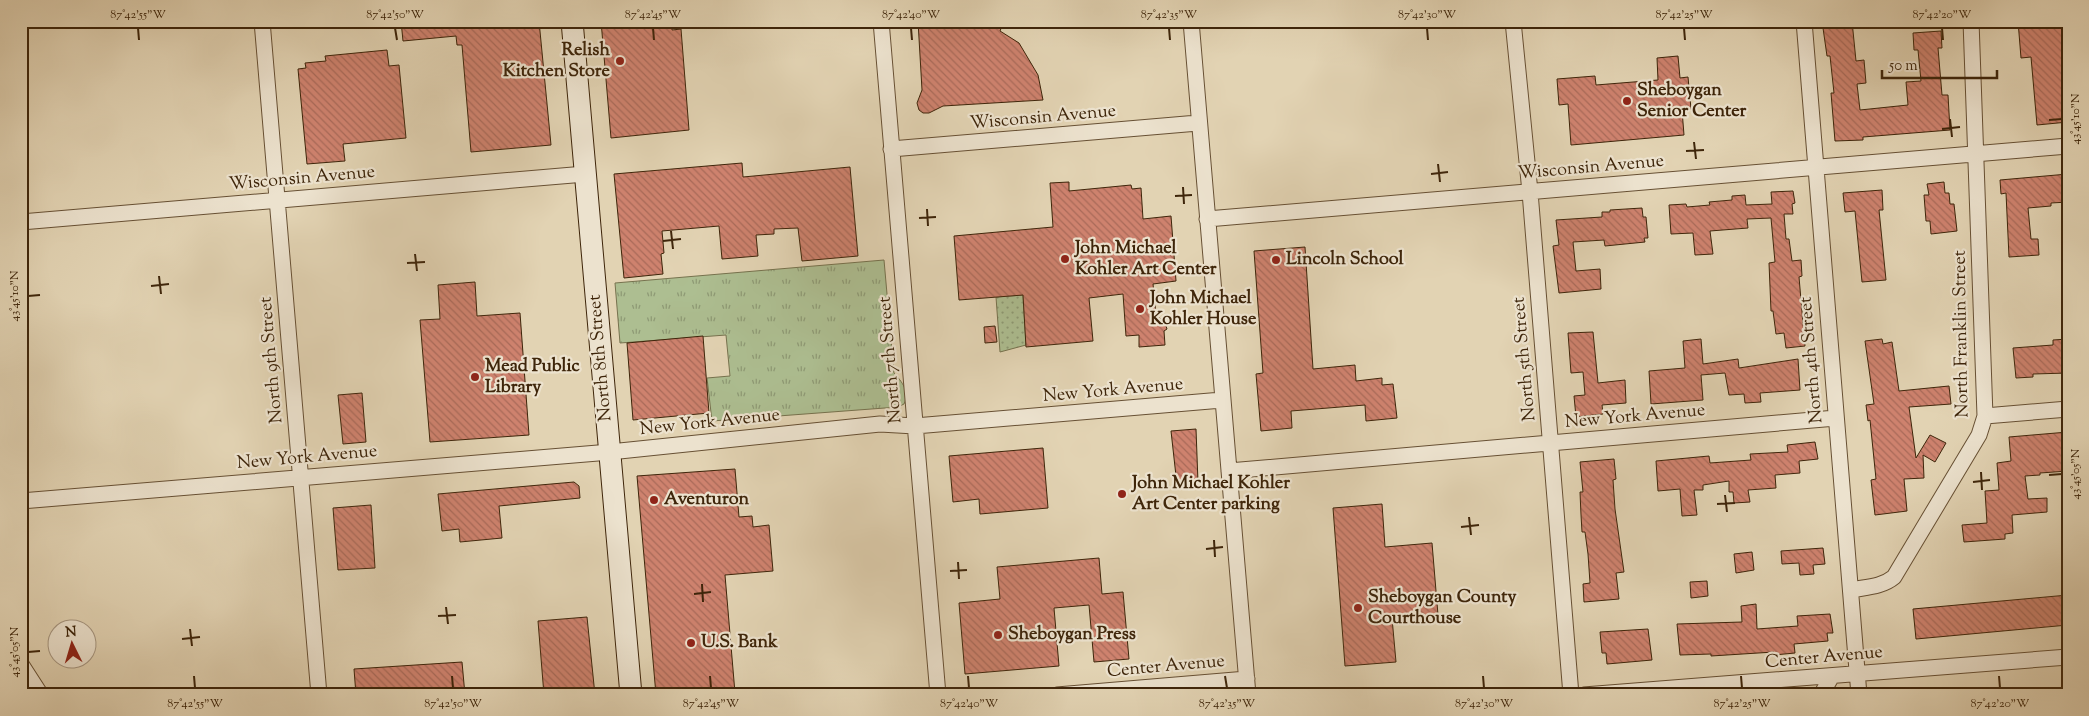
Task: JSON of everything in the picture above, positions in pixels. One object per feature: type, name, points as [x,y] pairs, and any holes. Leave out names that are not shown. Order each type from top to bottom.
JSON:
[{"type":"main road","name":"North 8th Street","points":[[572,21],[631,695]]},
{"type":"street","name":"North 9th Street","points":[[262,21],[319,695]]},
{"type":"street","name":"North 7th Street","points":[[881,21],[938,695]]},
{"type":"street","points":[[1191,21],[1198,123],[1248,695]]},
{"type":"street","name":"North 5th Street","points":[[1513,21],[1530,192],[1571,695]]},
{"type":"street","name":"North 4th Street","points":[[1804,21],[1859,695]]},
{"type":"street","name":"North Franklin Street","points":[[1851,590],[1888,582],[1894,576],[1979,435],[1985,416],[1971,21]]},
{"type":"street","name":"Wisconsin Avenue","points":[[891,149],[1198,123]]},
{"type":"street","name":"Wisconsin Avenue","points":[[1207,219],[2068,146]]},
{"type":"street","name":"Wisconsin Avenue","points":[[21,222],[585,174]]},
{"type":"street","name":"New York Avenue","points":[[21,501],[610,452],[880,424],[915,426],[1222,400]]},
{"type":"street","points":[[1985,416],[2068,409]]},
{"type":"street","name":"New York Avenue","points":[[1229,471],[1836,418]]},
{"type":"street","name":"Center Avenue","points":[[1584,695],[2068,657]]},
{"type":"street","points":[[21,664],[41,695]]},
{"type":"street","points":[[1821,695],[1832,676]]},
{"type":"street","name":"Center Avenue","points":[[1057,695],[1247,679]]},
{"type":"green space","points":[[884,260],[894,373],[906,391],[904,404],[898,407],[712,421],[707,378],[730,376],[726,335],[620,343],[615,283]]},
{"type":"green space","points":[[1023,295],[1026,345],[1000,352],[996,297]]},
{"type":"building","points":[[401,21],[539,21],[551,145],[471,152],[462,45],[457,45],[456,36],[403,41]]},
{"type":"building","points":[[601,21],[672,21],[672,30],[681,29],[689,130],[611,138]]},
{"type":"building","points":[[918,21],[1004,21],[1000,31],[1019,43],[1038,75],[1043,100],[943,106],[929,113],[923,113],[919,110],[917,103],[922,90]]},
{"type":"building","points":[[1822,21],[1852,21],[1856,61],[1864,60],[1866,83],[1857,84],[1860,110],[1908,105],[1906,82],[1921,81],[1918,50],[1914,50],[1913,33],[1941,31],[1942,48],[1938,48],[1942,95],[1948,95],[1950,130],[1863,137],[1863,140],[1835,141],[1831,93],[1834,93],[1830,56],[1827,56]]},
{"type":"building","points":[[2018,21],[2068,21],[2068,122],[2037,125],[2031,57],[2021,58]]},
{"type":"building","points":[[387,50],[389,66],[399,65],[406,138],[343,144],[345,161],[307,164],[298,69],[306,68],[305,63],[326,61],[325,56]]},
{"type":"building","name":"Sheboygan Senior Center","points":[[1678,56],[1680,78],[1688,77],[1691,109],[1682,110],[1684,135],[1571,145],[1568,104],[1559,105],[1557,79],[1595,76],[1596,85],[1658,80],[1657,58]]},
{"type":"building","points":[[742,163],[743,177],[850,167],[858,256],[802,261],[798,228],[774,229],[774,234],[756,235],[758,256],[722,259],[719,226],[662,231],[664,253],[661,254],[663,274],[624,278],[614,174]]},
{"type":"building","points":[[2068,174],[2068,202],[2051,203],[2051,206],[2028,208],[2031,239],[2038,239],[2039,255],[2009,257],[2006,193],[2001,194],[2000,180]]},
{"type":"building","name":"John Michael Kohler Art Center","points":[[1069,182],[1069,191],[1131,185],[1132,189],[1141,188],[1143,219],[1171,216],[1176,281],[1153,284],[1156,315],[1165,323],[1167,329],[1164,331],[1165,345],[1139,347],[1139,335],[1126,336],[1123,294],[1089,298],[1093,341],[1026,347],[1023,295],[959,300],[954,236],[1053,227],[1050,183]]},
{"type":"building","points":[[1944,182],[1945,193],[1949,193],[1950,204],[1954,204],[1957,231],[1931,234],[1930,221],[1926,221],[1924,195],[1929,195],[1927,184]]},
{"type":"building","points":[[1882,190],[1883,210],[1879,210],[1886,280],[1862,282],[1855,211],[1845,212],[1843,193]]},
{"type":"building","points":[[1793,191],[1795,203],[1792,204],[1793,214],[1784,214],[1786,239],[1789,239],[1792,261],[1801,260],[1802,276],[1799,277],[1805,346],[1786,348],[1784,333],[1776,334],[1773,311],[1771,311],[1769,263],[1775,262],[1771,218],[1747,219],[1748,228],[1710,231],[1713,254],[1695,255],[1693,233],[1671,234],[1669,205],[1686,204],[1687,207],[1710,205],[1709,202],[1732,200],[1732,196],[1745,195],[1746,205],[1772,204],[1771,192]]},
{"type":"building","points":[[1642,208],[1643,217],[1646,217],[1648,238],[1644,238],[1645,242],[1605,246],[1604,240],[1573,242],[1576,271],[1600,269],[1601,289],[1559,293],[1553,246],[1559,245],[1556,220],[1602,217],[1602,212],[1610,212],[1610,210]]},
{"type":"building","points":[[1305,247],[1313,369],[1355,365],[1356,381],[1382,378],[1382,385],[1393,384],[1397,418],[1366,421],[1365,405],[1291,411],[1292,428],[1261,431],[1256,374],[1263,373],[1254,251]]},
{"type":"building","name":"Mead Public Library","points":[[475,282],[477,316],[520,313],[529,435],[430,442],[420,320],[440,319],[438,285]]},
{"type":"building","points":[[995,326],[997,342],[985,343],[984,327]]},
{"type":"building","points":[[1593,332],[1598,383],[1625,380],[1626,403],[1602,405],[1603,414],[1576,417],[1574,396],[1585,395],[1583,372],[1571,373],[1568,333]]},
{"type":"building","points":[[703,336],[709,413],[633,420],[627,343]]},
{"type":"building","points":[[1701,339],[1703,364],[1738,359],[1739,368],[1798,359],[1800,390],[1760,393],[1761,402],[1745,403],[1744,394],[1729,395],[1725,373],[1701,375],[1703,400],[1651,404],[1649,371],[1685,368],[1683,341]]},
{"type":"building","points":[[1882,339],[1883,344],[1892,342],[1899,391],[1949,386],[1951,404],[1909,407],[1916,458],[1930,435],[1946,443],[1935,462],[1923,455],[1924,478],[1904,479],[1907,511],[1875,515],[1871,480],[1876,479],[1870,420],[1868,421],[1866,405],[1874,404],[1865,341]]},
{"type":"building","points":[[2068,339],[2068,373],[2033,374],[2033,377],[2016,378],[2013,348],[2053,345],[2053,340]]},
{"type":"building","points":[[362,393],[366,442],[343,444],[338,395]]},
{"type":"building","points":[[1196,429],[1198,483],[1177,485],[1171,431]]},
{"type":"building","points":[[2068,432],[2068,471],[2025,476],[2028,499],[2047,498],[2047,512],[2012,515],[2013,533],[2005,534],[2005,539],[1964,542],[1962,525],[1987,523],[1985,491],[1999,490],[1997,463],[2011,461],[2009,437]]},
{"type":"building","points":[[1815,442],[1818,459],[1799,461],[1800,473],[1775,475],[1776,488],[1748,490],[1750,502],[1734,503],[1733,492],[1729,492],[1729,481],[1703,485],[1703,490],[1694,490],[1697,515],[1682,516],[1680,489],[1658,491],[1656,461],[1709,456],[1710,463],[1751,460],[1750,454],[1788,452],[1787,445]]},
{"type":"building","points":[[1043,448],[1048,508],[980,514],[979,499],[953,502],[949,456]]},
{"type":"building","points":[[1614,459],[1616,479],[1613,480],[1615,509],[1624,572],[1616,573],[1619,599],[1584,602],[1583,584],[1590,583],[1585,532],[1582,532],[1580,492],[1583,492],[1580,462]]},
{"type":"building","points":[[735,469],[739,517],[752,516],[753,527],[769,525],[773,571],[725,575],[735,693],[656,695],[637,476]]},
{"type":"building","points":[[574,482],[579,486],[580,498],[499,506],[502,538],[460,542],[459,529],[442,531],[438,494]]},
{"type":"building","points":[[1382,504],[1385,547],[1432,543],[1438,615],[1392,618],[1396,662],[1345,666],[1333,508]]},
{"type":"building","points":[[371,505],[375,568],[338,570],[333,508]]},
{"type":"building","points":[[1823,548],[1825,564],[1813,565],[1814,574],[1800,575],[1799,563],[1782,564],[1781,551]]},
{"type":"building","points":[[1752,552],[1754,570],[1736,573],[1734,554]]},
{"type":"building","points":[[1099,558],[1102,594],[1123,592],[1129,659],[1094,662],[1089,605],[1054,608],[1059,666],[965,674],[959,603],[1000,599],[997,567]]},
{"type":"building","points":[[1707,581],[1708,596],[1691,598],[1690,582]]},
{"type":"building","points":[[2068,595],[2068,625],[1916,639],[1913,609]]},
{"type":"building","points":[[1756,604],[1757,629],[1798,626],[1797,616],[1830,614],[1833,633],[1827,633],[1828,641],[1794,644],[1795,653],[1774,655],[1774,652],[1711,656],[1711,654],[1680,655],[1677,624],[1742,622],[1741,606]]},
{"type":"building","points":[[587,617],[595,695],[544,695],[538,621]]},
{"type":"building","points":[[1648,629],[1652,660],[1607,664],[1606,653],[1602,653],[1600,632]]},
{"type":"building","points":[[462,662],[465,695],[356,695],[354,669]]},
{"type":"place","name":"Relish Kitchen Store","points":[[620,61]]},
{"type":"place","name":"Sheboygan Senior Center","points":[[1627,101]]},
{"type":"place","name":"John Michael Kohler Art Center","points":[[1065,259]]},
{"type":"place","name":"Lincoln School","points":[[1276,260]]},
{"type":"place","name":"John Michael Kohler House","points":[[1140,309]]},
{"type":"place","name":"Mead Public Library","points":[[475,377]]},
{"type":"place","name":"John Michael Kohler Art Center parking","points":[[1122,494]]},
{"type":"place","name":"Aventuron","points":[[654,500]]},
{"type":"place","name":"Sheboygan County Courthouse","points":[[1358,608]]},
{"type":"place","name":"Sheboygan Press","points":[[998,635]]},
{"type":"place","name":"U.S. Bank","points":[[691,643]]}]
